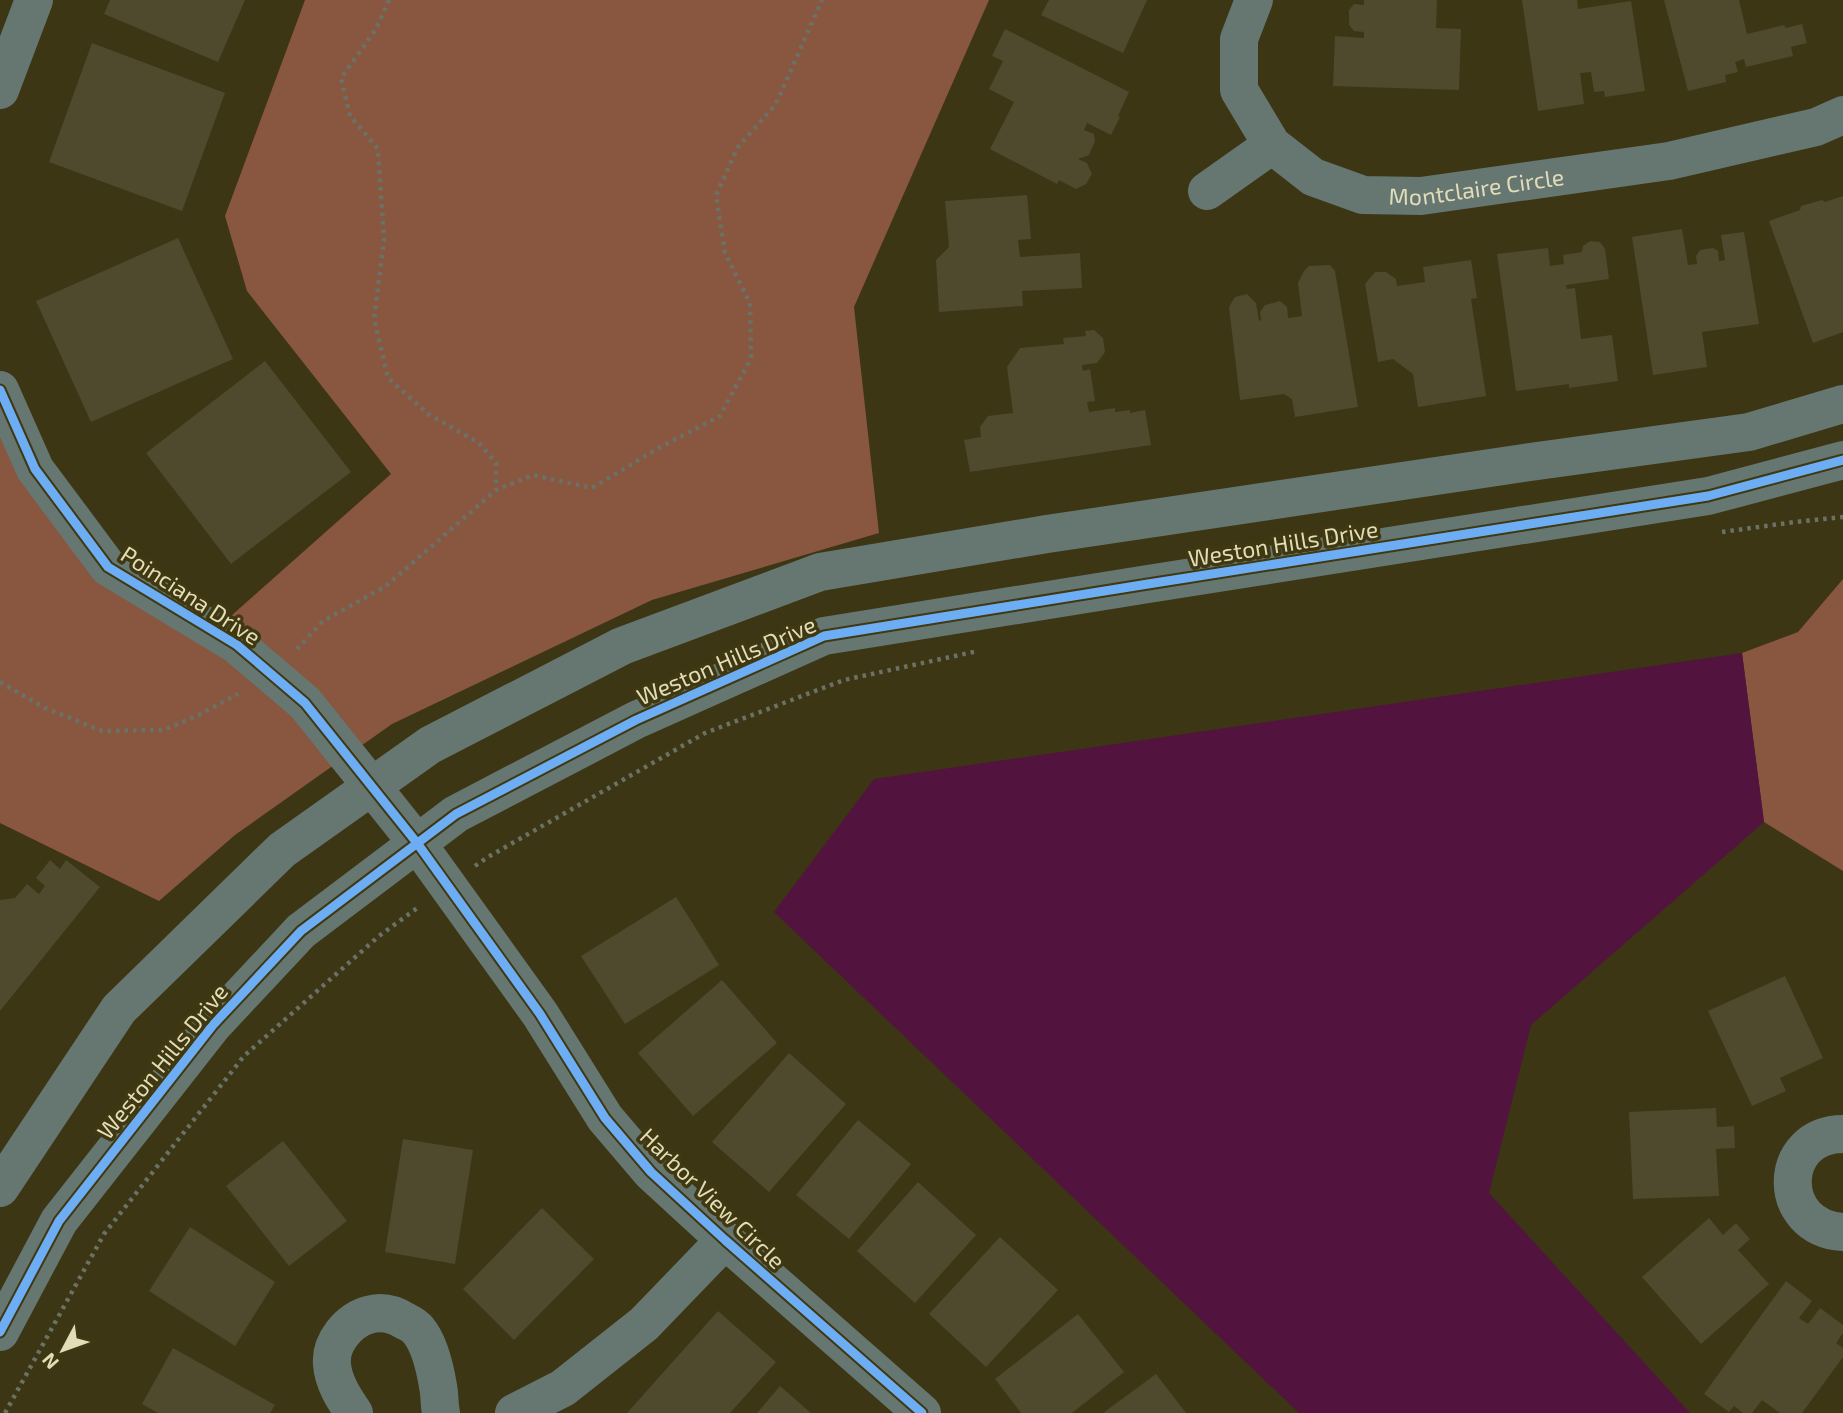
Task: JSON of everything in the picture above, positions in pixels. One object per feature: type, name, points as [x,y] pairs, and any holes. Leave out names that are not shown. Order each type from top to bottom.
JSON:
[{"type":"street","points":[[0,90],[34,0]]},
{"type":"street","name":"Montclaire Circle","points":[[1254,0],[1239,38],[1239,90],[1272,145],[1313,177],[1363,195],[1421,196],[1669,161],[1816,127],[1843,115]]},
{"type":"street","points":[[1207,191],[1272,145]]},
{"type":"street","name":"Poinciana Drive","points":[[0,390],[34,469],[108,567],[237,645],[305,704],[417,843]]},
{"type":"street","name":"Weston Hills Drive","points":[[0,1188],[119,1009],[282,850],[430,745],[622,646],[820,572],[1061,531],[1749,432],[1843,404]]},
{"type":"street","name":"Weston Hills Drive","points":[[0,1332],[60,1221],[213,1025],[301,930],[456,814],[636,720],[824,636],[1708,496],[1843,460]]},
{"type":"street","name":"Harbor View Circle","points":[[417,843],[541,1014],[605,1118],[651,1172],[922,1413]]},
{"type":"street","points":[[1843,1134],[1821,1138],[1805,1149],[1795,1164],[1791,1184],[1796,1202],[1806,1218],[1822,1228],[1843,1232]]},
{"type":"street","name":"Harbor View Circle","points":[[514,1413],[564,1388],[644,1324],[725,1240]]},
{"type":"street","points":[[354,1413],[336,1382],[331,1362],[333,1349],[346,1329],[356,1321],[379,1313],[391,1314],[418,1328],[427,1346],[439,1388],[441,1413]]},
{"type":"path","points":[[389,0],[376,29],[341,78],[350,116],[378,149],[384,240],[374,319],[388,378],[428,414],[480,443],[496,463],[496,490]]},
{"type":"path","points":[[0,682],[45,708],[102,731],[163,730],[197,716],[272,675],[323,621],[386,586],[496,490],[533,475],[592,488],[657,449],[720,416],[751,358],[750,303],[725,253],[716,195],[738,147],[776,104],[822,0]]},
{"type":"path","points":[[1712,534],[1843,517]]},
{"type":"path","points":[[5,1413],[104,1234],[244,1056],[379,936],[488,857],[705,733],[844,680],[980,650]]},
{"type":"shaded area","points":[[305,0],[989,0],[854,307],[879,533],[652,600],[392,724],[235,835],[159,901],[0,823],[0,391],[108,567],[214,631],[391,474],[247,291],[225,216]]},
{"type":"shaded area","points":[[1843,579],[1843,871],[1764,822],[1742,653],[1798,632]]},
{"type":"shaded area","points":[[1742,653],[1764,822],[1531,1025],[1489,1193],[1690,1413],[1299,1413],[774,912],[874,779]]},
{"type":"building","points":[[110,0],[245,0],[218,62],[104,14]]},
{"type":"building","points":[[1049,0],[1147,0],[1123,53],[1041,15]]},
{"type":"building","points":[[1364,0],[1437,0],[1436,28],[1461,29],[1459,90],[1333,86],[1335,36],[1364,38],[1364,32],[1354,31],[1349,25],[1349,10],[1354,4],[1364,5]]},
{"type":"building","points":[[1522,0],[1577,0],[1578,9],[1631,1],[1645,91],[1605,97],[1604,91],[1594,92],[1591,72],[1580,73],[1584,104],[1538,111]]},
{"type":"building","points":[[1664,0],[1739,0],[1747,34],[1784,25],[1786,28],[1802,24],[1807,43],[1791,47],[1793,56],[1746,67],[1744,59],[1735,62],[1738,72],[1725,75],[1726,82],[1688,91]]},
{"type":"building","points":[[1005,29],[1129,92],[1111,135],[1087,123],[1084,130],[1094,134],[1095,141],[1089,155],[1078,159],[1087,163],[1092,174],[1086,184],[1076,189],[1059,180],[1057,184],[990,149],[1014,102],[989,89],[1003,61],[992,56]]},
{"type":"building","points":[[92,43],[225,93],[182,211],[49,162]]},
{"type":"building","points":[[1027,195],[1031,239],[1018,240],[1020,257],[1080,253],[1082,288],[1022,291],[1023,306],[939,312],[936,260],[949,247],[945,201]]},
{"type":"building","points":[[1843,196],[1843,332],[1813,343],[1769,221],[1800,210],[1801,206]]},
{"type":"building","points":[[1682,229],[1688,265],[1697,264],[1696,256],[1700,250],[1713,248],[1718,251],[1719,261],[1725,260],[1721,235],[1744,232],[1759,324],[1702,332],[1707,367],[1653,375],[1632,237]]},
{"type":"building","points":[[178,238],[233,359],[91,422],[36,301]]},
{"type":"building","points":[[1590,241],[1600,242],[1605,249],[1609,279],[1566,285],[1567,289],[1575,288],[1581,339],[1612,335],[1618,381],[1569,388],[1569,384],[1516,391],[1497,254],[1548,248],[1550,266],[1564,264],[1563,255],[1582,252],[1583,246]]},
{"type":"building","points":[[1471,260],[1477,298],[1471,299],[1486,396],[1418,407],[1413,374],[1393,359],[1378,362],[1365,284],[1375,272],[1386,272],[1396,279],[1397,286],[1425,282],[1423,267]]},
{"type":"building","points":[[1330,265],[1335,271],[1358,407],[1295,417],[1292,399],[1284,394],[1240,400],[1229,307],[1235,297],[1247,294],[1256,303],[1259,321],[1260,312],[1265,305],[1280,301],[1287,307],[1288,318],[1302,316],[1298,283],[1304,271],[1309,266]]},
{"type":"building","points":[[1094,330],[1103,338],[1105,352],[1097,363],[1082,365],[1083,371],[1090,369],[1095,401],[1087,402],[1089,412],[1115,408],[1115,412],[1130,410],[1130,413],[1145,410],[1151,445],[970,472],[964,440],[981,437],[980,427],[988,416],[1013,413],[1007,367],[1020,348],[1064,344],[1063,338],[1086,336],[1085,331]]},
{"type":"building","points":[[265,361],[351,472],[231,564],[146,453]]},
{"type":"building","points":[[50,860],[60,869],[66,860],[100,887],[0,1011],[0,900],[15,898],[27,884],[39,894],[45,886],[36,878]]},
{"type":"building","points":[[676,897],[719,965],[625,1024],[581,956]]},
{"type":"building","points":[[1785,976],[1823,1058],[1780,1078],[1786,1091],[1752,1106],[1708,1011]]},
{"type":"building","points":[[722,980],[777,1043],[693,1116],[638,1053]]},
{"type":"building","points":[[789,1053],[846,1104],[769,1192],[712,1142]]},
{"type":"building","points":[[1716,1108],[1717,1127],[1734,1126],[1735,1148],[1716,1149],[1719,1196],[1633,1199],[1629,1112]]},
{"type":"building","points":[[858,1120],[911,1164],[849,1239],[796,1195]]},
{"type":"building","points":[[403,1139],[473,1150],[455,1264],[385,1252]]},
{"type":"building","points":[[283,1141],[347,1221],[289,1266],[226,1186]]},
{"type":"building","points":[[918,1182],[976,1235],[915,1303],[857,1251]]},
{"type":"building","points":[[542,1208],[594,1259],[514,1340],[463,1289]]},
{"type":"building","points":[[1709,1218],[1723,1235],[1736,1223],[1750,1239],[1738,1250],[1769,1284],[1701,1344],[1642,1277]]},
{"type":"building","points":[[190,1227],[275,1282],[235,1346],[149,1291]]},
{"type":"building","points":[[1000,1237],[1058,1290],[986,1367],[929,1314]]},
{"type":"building","points":[[1786,1281],[1812,1301],[1799,1318],[1808,1324],[1820,1308],[1843,1325],[1843,1333],[1836,1343],[1843,1348],[1843,1357],[1802,1413],[1780,1413],[1762,1400],[1752,1413],[1743,1413],[1734,1406],[1729,1412],[1704,1394]]},
{"type":"building","points":[[718,1311],[776,1362],[730,1413],[627,1413]]},
{"type":"building","points":[[1078,1314],[1124,1372],[1072,1413],[1021,1413],[995,1379]]},
{"type":"building","points":[[173,1348],[275,1405],[270,1413],[158,1413],[142,1404]]},
{"type":"building","points":[[1156,1374],[1186,1413],[1103,1413]]},
{"type":"building","points":[[780,1386],[811,1413],[757,1413]]},
{"type":"cycle path","points":[[0,390],[35,469],[108,567],[237,645],[305,703],[417,843],[540,1014],[605,1118],[651,1172],[922,1413]]},
{"type":"cycle path","points":[[0,1332],[59,1221],[213,1025],[301,931],[456,814],[636,720],[824,636],[1708,496],[1843,460]]}]
